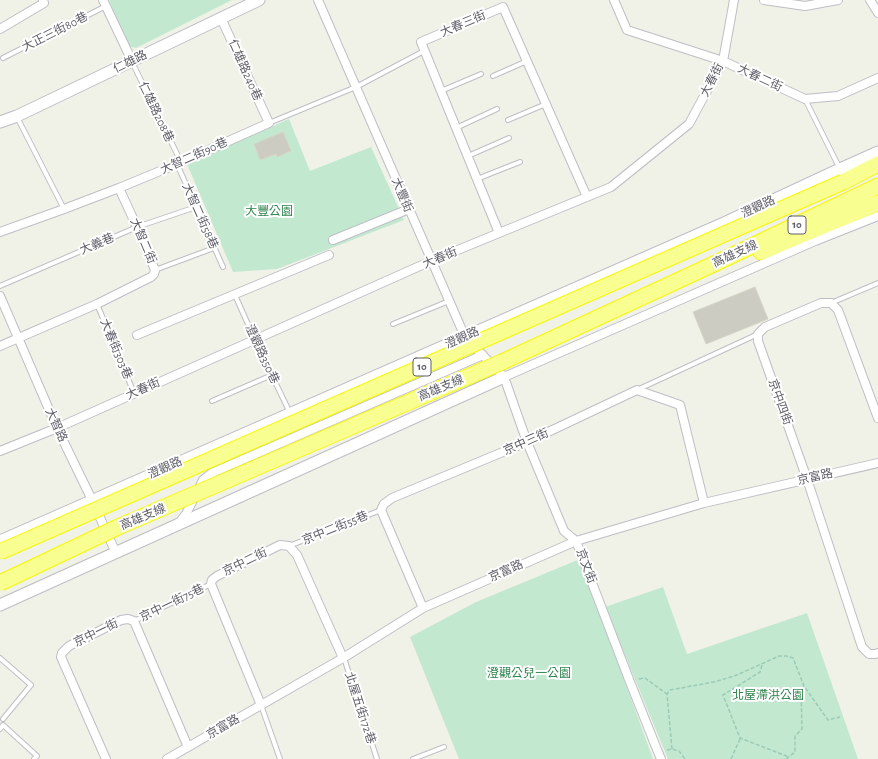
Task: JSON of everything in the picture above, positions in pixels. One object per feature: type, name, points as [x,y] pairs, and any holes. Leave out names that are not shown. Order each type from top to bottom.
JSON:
[{"type":"highway","points":[[841,175],[878,164]]},
{"type":"highway","name":"高雄支線","points":[[0,552],[841,175],[878,168]]},
{"type":"highway","name":"高雄支線","points":[[0,583],[118,528],[502,362],[878,186]]},
{"type":"highway","points":[[716,263],[744,258],[878,203]]},
{"type":"street","name":"仁雄路","points":[[0,122],[17,116],[259,0]]},
{"type":"street","name":"大豐街","points":[[318,0],[465,337],[504,377]]},
{"type":"street","name":"大春二街","points":[[614,0],[627,30],[723,62],[806,99],[838,96],[878,78]]},
{"type":"street","name":"大春街","points":[[0,450],[56,428],[431,261],[611,187],[689,124],[723,62],[734,0]]},
{"type":"street","points":[[764,0],[805,6],[838,0]]},
{"type":"street","points":[[0,28],[46,1]]},
{"type":"street","points":[[105,3],[132,61]]},
{"type":"street","name":"大春三街","points":[[424,51],[421,42],[502,3],[587,197]]},
{"type":"street","name":"仁雄路240巷","points":[[221,18],[269,123]]},
{"type":"street","points":[[424,51],[499,233]]},
{"type":"street","name":"大智二街90巷","points":[[119,188],[179,164],[269,123]]},
{"type":"street","name":"澄觀路","points":[[0,541],[724,223],[841,175],[878,152]]},
{"type":"street","points":[[0,232],[119,188]]},
{"type":"street","name":"大智二街","points":[[0,346],[97,304],[151,277],[154,274],[154,270],[137,227],[119,188]]},
{"type":"street","points":[[333,240],[409,209]]},
{"type":"street","points":[[0,604],[504,377],[808,244],[878,216]]},
{"type":"street","points":[[137,335],[329,255]]},
{"type":"street","name":"大智路","points":[[0,296],[56,428],[92,500],[116,553]]},
{"type":"street","points":[[758,334],[765,327],[821,303],[831,303],[838,310],[878,418]]},
{"type":"street","name":"京中四街","points":[[758,334],[758,341],[807,479],[862,647],[869,654],[878,653]]},
{"type":"street","points":[[177,525],[186,514],[203,480],[212,473],[483,355]]},
{"type":"street","name":"京文街","points":[[504,377],[527,442],[564,531],[576,540],[659,756]]},
{"type":"street","points":[[637,390],[680,405],[704,503]]},
{"type":"street","name":"京中三街","points":[[381,510],[384,504],[392,498],[527,442],[637,390]]},
{"type":"street","name":"京富路","points":[[167,759],[343,658],[423,608],[576,540],[704,503],[878,463]]},
{"type":"street","points":[[381,510],[423,608]]},
{"type":"street","name":"京中二街","points":[[262,705],[211,584],[212,580],[217,576],[280,545],[289,546]]},
{"type":"street","points":[[289,546],[297,555],[343,658]]},
{"type":"street","name":"京中一街","points":[[106,759],[61,657],[62,653],[69,646],[121,620],[128,619],[134,621],[188,747]]},
{"type":"lane","name":"大正三街80巷","points":[[3,58],[105,3]]},
{"type":"lane","points":[[269,123],[356,87],[424,51]]},
{"type":"lane","name":"仁雄路208巷","points":[[132,61],[179,164]]},
{"type":"lane","points":[[493,76],[527,61]]},
{"type":"lane","points":[[441,91],[481,74]]},
{"type":"lane","points":[[806,99],[841,175]]},
{"type":"lane","points":[[508,120],[546,104]]},
{"type":"lane","points":[[456,128],[497,109]]},
{"type":"lane","points":[[17,116],[64,209]]},
{"type":"lane","points":[[467,156],[509,138]]},
{"type":"lane","points":[[477,179],[520,162]]},
{"type":"lane","name":"大智二街58巷","points":[[179,164],[196,207],[223,267]]},
{"type":"lane","name":"大義巷","points":[[0,286],[137,227],[196,207]]},
{"type":"lane","points":[[154,270],[214,248]]},
{"type":"lane","points":[[831,303],[878,283]]},
{"type":"lane","name":"澄觀路350巷","points":[[235,295],[290,414]]},
{"type":"lane","points":[[393,324],[449,301]]},
{"type":"lane","name":"大春街303巷","points":[[97,304],[134,393]]},
{"type":"lane","points":[[637,390],[758,334]]},
{"type":"lane","points":[[212,401],[272,376]]},
{"type":"lane","name":"京中二街55巷","points":[[289,546],[381,510]]},
{"type":"lane","name":"京中一街75巷","points":[[134,621],[211,584]]},
{"type":"lane","points":[[0,658],[31,686],[3,719]]},
{"type":"lane","name":"北屋五街172巷","points":[[343,658],[377,759]]},
{"type":"lane","points":[[262,705],[280,759]]},
{"type":"lane","points":[[0,729],[3,725],[37,756],[34,759]]},
{"type":"lane","points":[[413,759],[444,747]]},
{"type":"path","points":[[672,750],[667,694],[670,690],[714,682],[737,675],[779,656],[793,658],[804,686],[828,720],[840,717]]},
{"type":"path","points":[[731,759],[740,738],[723,695],[760,672],[762,664]]},
{"type":"path","points":[[630,682],[645,678],[667,694]]},
{"type":"path","points":[[786,759],[795,752],[795,736],[802,729],[801,689],[804,686]]},
{"type":"path","points":[[740,738],[789,757]]},
{"type":"path","points":[[659,756],[672,750],[679,751],[685,759]]},
{"type":"green space","points":[[109,0],[232,0],[136,48],[129,46]]},
{"type":"green space","name":"大豐公園","points":[[289,119],[310,171],[371,147],[404,220],[277,269],[233,272],[187,164]]},
{"type":"green space","name":"澄觀公兒一公園","points":[[580,559],[653,759],[459,759],[410,637],[476,602]]},
{"type":"green space","name":"北屋滯洪公園","points":[[663,587],[687,654],[807,613],[858,759],[668,759],[605,607]]},
{"type":"building","points":[[283,132],[291,151],[277,157],[276,154],[260,160],[254,144]]},
{"type":"building","points":[[755,287],[768,319],[706,344],[693,312]]}]
